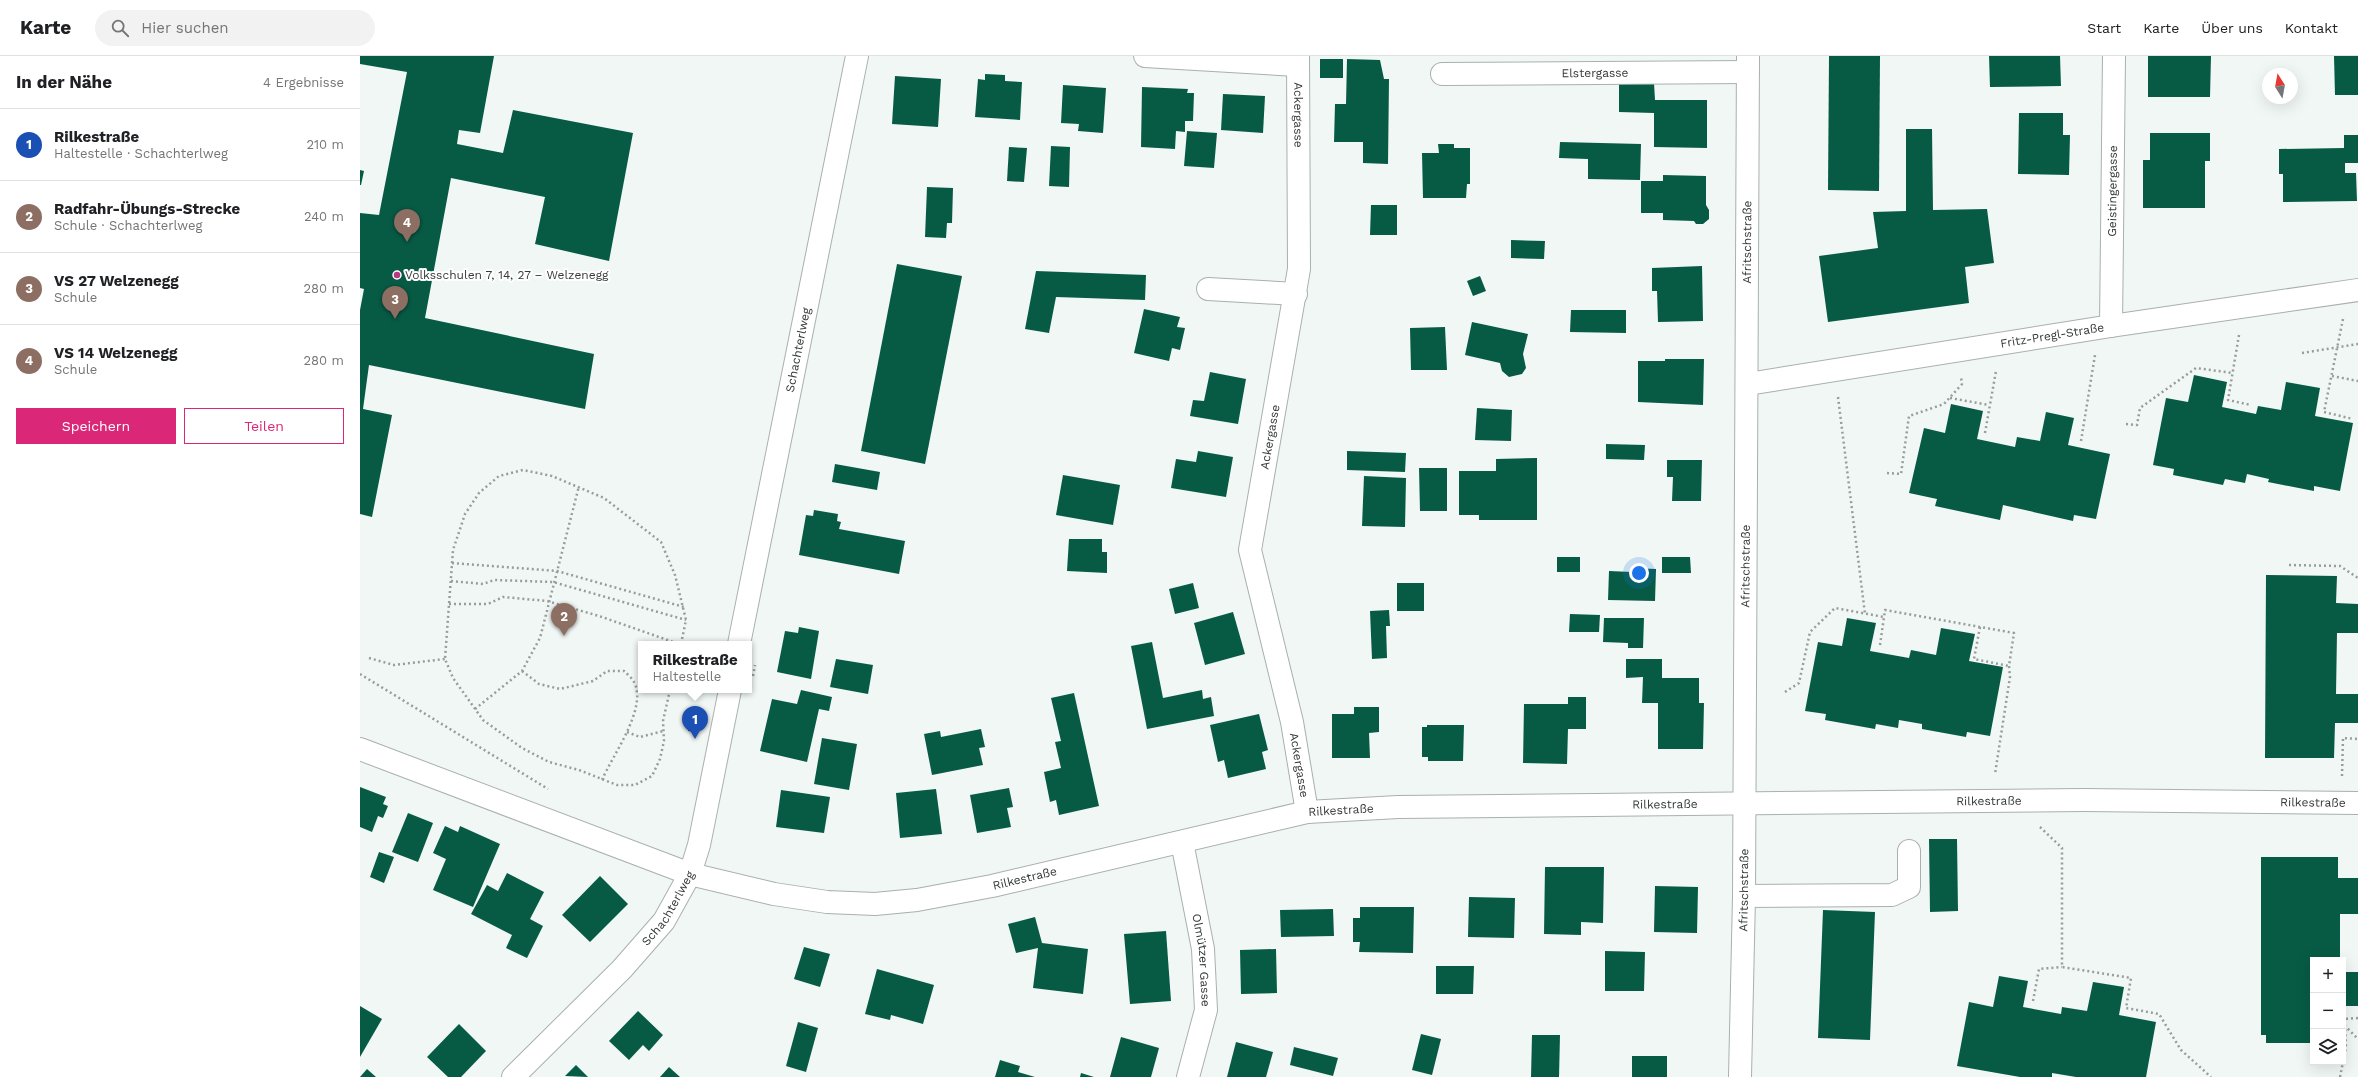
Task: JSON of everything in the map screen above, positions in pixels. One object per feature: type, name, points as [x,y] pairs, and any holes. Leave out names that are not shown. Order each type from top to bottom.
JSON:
[{"type":"street","name":"Schachterlweg","points":[[740,641],[857,56]]},
{"type":"street","points":[[1145,56],[1298,60]]},
{"type":"street","name":"Geistingergasse","points":[[2101,327],[2114,56]]},
{"type":"street","name":"Ackergasse","points":[[1298,60],[1299,269],[1296,294],[1250,550],[1292,722],[1307,812]]},
{"type":"street","name":"Elstergasse","points":[[1442,74],[1748,64]]},
{"type":"street","name":"Afritschstraße","points":[[1740,1077],[1744,896],[1743,805],[1748,384],[1748,64]]},
{"type":"street","points":[[1208,289],[1296,294]]},
{"type":"street","name":"Fritz-Pregl-Straße","points":[[1748,384],[2101,327],[2350,291]]},
{"type":"street","name":"Schachterlweg","points":[[513,1077],[622,969],[664,921],[690,874],[699,845],[729,693]]},
{"type":"street","name":"Rilkestraße","points":[[360,750],[690,874],[774,894],[827,902],[875,904],[917,900],[992,886],[1307,812],[1398,807],[1743,805],[2004,801],[2350,802]]},
{"type":"street","name":"Olmützer Gasse","points":[[1182,842],[1203,949],[1206,1010],[1188,1077]]},
{"type":"street","points":[[1744,896],[1892,895],[1909,887],[1909,851]]},
{"type":"path","points":[[2350,291],[2324,412],[2353,419]]},
{"type":"path","points":[[2237,307],[2240,330],[2228,400],[2250,405]]},
{"type":"path","points":[[2081,441],[2095,353],[2101,327]]},
{"type":"path","points":[[2302,353],[2358,344]]},
{"type":"path","points":[[1986,433],[1989,405],[1997,366],[1994,345]]},
{"type":"path","points":[[1887,473],[1901,474],[1909,416],[1944,404],[1962,384],[1958,350]]},
{"type":"path","points":[[2126,424],[2137,425],[2140,408],[2196,368],[2233,374]]},
{"type":"path","points":[[1836,370],[1841,429],[1865,614]]},
{"type":"path","points":[[2332,376],[2358,381]]},
{"type":"path","points":[[1949,398],[1989,405]]},
{"type":"path","points":[[669,693],[663,721],[664,741],[660,759],[652,776],[635,785],[617,785],[579,770],[549,762],[522,748],[483,720],[453,678],[445,659],[453,550],[465,514],[479,493],[499,476],[523,470],[552,476],[579,486],[604,498],[661,542],[675,575],[684,607],[686,620],[681,641]]},
{"type":"path","points":[[475,709],[522,671],[540,638],[547,601],[557,571],[579,486]]},
{"type":"path","points":[[452,563],[557,571],[684,607]]},
{"type":"path","points":[[2289,565],[2340,566],[2358,578]]},
{"type":"path","points":[[451,581],[483,584],[494,580],[553,582],[686,620]]},
{"type":"path","points":[[449,604],[488,604],[503,597],[547,601],[599,616],[671,641]]},
{"type":"path","points":[[1785,692],[1799,683],[1810,632],[1835,608],[1884,617]]},
{"type":"path","points":[[1880,645],[1885,610],[2014,633],[2009,666],[2010,676],[1994,783],[2004,801],[2062,848],[2062,967]]},
{"type":"path","points":[[1980,627],[1974,659],[2009,666]]},
{"type":"path","points":[[370,658],[394,665],[445,659]]},
{"type":"path","points":[[522,671],[538,684],[560,689],[593,681],[607,671],[624,671],[634,682],[637,692],[633,719],[602,780]]},
{"type":"path","points":[[360,674],[550,790]]},
{"type":"path","points":[[626,732],[640,736],[664,731]]},
{"type":"path","points":[[2350,802],[2343,738],[2358,739]]},
{"type":"path","points":[[2033,1001],[2039,969],[2062,967],[2131,978],[2126,1008],[2159,1014],[2181,1050],[2211,1077]]},
{"type":"path","points":[[2346,1019],[2358,1018]]},
{"type":"path","points":[[2346,1027],[2358,1039]]},
{"type":"path","points":[[2340,1077],[2342,1065]]},
{"type":"building","name":"Volksschulen 7, 14, 27 – Welzenegg","points":[[360,56],[494,56],[480,133],[459,130],[457,144],[503,153],[513,110],[633,133],[609,261],[535,244],[545,197],[451,178],[425,318],[594,354],[585,409],[369,365],[363,409],[392,415],[372,517],[360,514],[360,310],[364,289],[360,288],[360,213],[379,215],[407,72],[360,64]]},
{"type":"building","points":[[1829,56],[1880,56],[1879,191],[1828,190]]},
{"type":"building","points":[[1989,56],[2060,56],[2061,86],[1990,87]]},
{"type":"building","points":[[2148,56],[2211,56],[2210,97],[2148,97]]},
{"type":"building","points":[[2334,56],[2358,56],[2358,95],[2335,95]]},
{"type":"building","points":[[1320,59],[1343,59],[1343,78],[1320,78]]},
{"type":"building","points":[[1347,59],[1380,60],[1384,79],[1389,79],[1388,164],[1363,163],[1363,142],[1334,142],[1335,104],[1346,104]]},
{"type":"building","points":[[985,74],[1005,75],[1005,81],[1022,82],[1020,120],[975,117],[978,79],[985,80]]},
{"type":"building","points":[[895,76],[941,79],[938,127],[892,124]]},
{"type":"building","points":[[1619,83],[1654,83],[1655,100],[1707,100],[1707,148],[1654,147],[1654,113],[1619,112]]},
{"type":"building","points":[[1063,85],[1106,88],[1103,133],[1078,131],[1079,124],[1061,123]]},
{"type":"building","points":[[1142,87],[1188,89],[1187,93],[1194,93],[1193,121],[1185,121],[1185,132],[1176,131],[1175,149],[1141,147]]},
{"type":"building","points":[[1223,94],[1265,96],[1263,133],[1221,130]]},
{"type":"building","points":[[2019,113],[2063,113],[2063,135],[2070,135],[2069,175],[2018,174]]},
{"type":"building","points":[[1906,129],[1932,129],[1933,210],[1987,209],[1994,263],[1965,267],[1969,303],[1828,322],[1819,256],[1878,248],[1873,212],[1906,211]]},
{"type":"building","points":[[1187,131],[1217,133],[1214,168],[1184,166]]},
{"type":"building","points":[[2150,133],[2210,133],[2210,161],[2205,161],[2205,208],[2143,208],[2143,160],[2150,160]]},
{"type":"building","points":[[2344,135],[2358,135],[2358,163],[2345,163],[2345,173],[2356,173],[2357,201],[2283,202],[2283,174],[2279,174],[2279,149],[2344,148]]},
{"type":"building","points":[[1560,142],[1641,144],[1640,180],[1588,179],[1588,159],[1559,158]]},
{"type":"building","points":[[1438,144],[1454,144],[1454,148],[1470,148],[1470,184],[1467,184],[1466,198],[1423,198],[1422,153],[1439,153]]},
{"type":"building","points":[[1051,146],[1070,147],[1069,187],[1049,186]]},
{"type":"building","points":[[1009,147],[1027,148],[1024,182],[1007,181]]},
{"type":"building","points":[[360,170],[364,171],[361,185],[360,185]]},
{"type":"building","points":[[1663,175],[1706,176],[1706,205],[1709,210],[1709,219],[1703,224],[1696,224],[1694,221],[1663,220],[1663,213],[1641,213],[1641,181],[1663,181]]},
{"type":"building","points":[[927,187],[953,188],[952,223],[947,223],[946,238],[925,237]]},
{"type":"building","points":[[1371,205],[1397,205],[1397,235],[1370,235]]},
{"type":"building","points":[[1511,240],[1545,241],[1544,259],[1511,258]]},
{"type":"building","points":[[897,264],[962,276],[925,464],[861,451]]},
{"type":"building","points":[[1702,266],[1703,321],[1658,322],[1657,291],[1652,291],[1652,268]]},
{"type":"building","points":[[1036,271],[1146,275],[1145,300],[1056,297],[1049,333],[1025,329]]},
{"type":"building","points":[[1480,276],[1486,291],[1473,296],[1467,281]]},
{"type":"building","points":[[1144,309],[1180,317],[1177,327],[1185,328],[1180,350],[1172,348],[1169,361],[1134,353]]},
{"type":"building","points":[[1571,310],[1626,310],[1626,333],[1570,332]]},
{"type":"building","points":[[1472,322],[1528,334],[1523,354],[1526,368],[1522,374],[1509,377],[1502,371],[1500,363],[1465,355]]},
{"type":"building","points":[[1445,327],[1447,370],[1411,370],[1410,328]]},
{"type":"building","points":[[1665,359],[1704,359],[1703,405],[1638,402],[1638,361],[1665,361]]},
{"type":"building","points":[[1210,372],[1246,379],[1238,424],[1190,416],[1193,400],[1204,401]]},
{"type":"building","points":[[2194,375],[2227,382],[2222,407],[2256,414],[2258,406],[2281,410],[2286,382],[2320,388],[2315,416],[2353,423],[2340,491],[2314,486],[2314,491],[2268,482],[2269,479],[2247,474],[2245,483],[2225,479],[2223,485],[2173,475],[2174,469],[2153,465],[2166,398],[2188,402]]},
{"type":"building","points":[[1951,404],[1983,411],[1977,439],[2015,447],[2017,437],[2040,441],[2046,412],[2074,418],[2068,445],[2110,454],[2096,519],[2074,515],[2073,521],[2003,505],[2000,520],[1935,506],[1937,499],[1909,493],[1924,428],[1945,433]]},
{"type":"building","points":[[1477,408],[1512,410],[1511,441],[1475,440]]},
{"type":"building","points":[[1606,444],[1645,445],[1644,460],[1606,459]]},
{"type":"building","points":[[1198,451],[1233,457],[1226,497],[1171,488],[1176,459],[1196,462]]},
{"type":"building","points":[[1347,451],[1406,453],[1405,472],[1347,470]]},
{"type":"building","points":[[1537,458],[1537,520],[1479,520],[1479,515],[1459,515],[1459,471],[1496,471],[1496,459]]},
{"type":"building","points":[[1667,460],[1702,460],[1701,501],[1672,501],[1673,477],[1667,477]]},
{"type":"building","points":[[835,464],[880,472],[877,490],[832,482]]},
{"type":"building","points":[[1419,468],[1447,468],[1447,511],[1420,511]]},
{"type":"building","points":[[1063,475],[1120,485],[1113,525],[1056,515]]},
{"type":"building","points":[[1364,476],[1406,478],[1405,527],[1362,526]]},
{"type":"building","points":[[814,510],[838,514],[837,521],[841,522],[839,529],[905,541],[899,574],[799,555],[806,515],[813,516]]},
{"type":"building","points":[[1069,539],[1102,539],[1102,552],[1107,552],[1107,573],[1067,571]]},
{"type":"building","points":[[1557,557],[1580,557],[1580,572],[1557,572]]},
{"type":"building","points":[[1662,557],[1690,557],[1691,573],[1662,573]]},
{"type":"building","points":[[1632,568],[1656,569],[1655,601],[1608,600],[1609,571],[1632,572]]},
{"type":"building","points":[[2266,575],[2337,576],[2336,603],[2358,604],[2358,633],[2337,633],[2336,694],[2358,694],[2358,723],[2335,723],[2334,758],[2265,758]]},
{"type":"building","points":[[1193,583],[1199,608],[1175,614],[1169,589]]},
{"type":"building","points":[[1397,583],[1424,583],[1424,611],[1397,611]]},
{"type":"building","points":[[1389,610],[1390,626],[1386,626],[1387,658],[1372,659],[1370,611]]},
{"type":"building","points":[[1233,612],[1245,654],[1205,665],[1194,623]]},
{"type":"building","points":[[1570,614],[1600,615],[1599,632],[1569,632]]},
{"type":"building","points":[[1604,618],[1644,618],[1643,648],[1628,648],[1628,643],[1603,642]]},
{"type":"building","points":[[1847,618],[1876,623],[1870,651],[1909,658],[1911,650],[1936,655],[1941,628],[1975,634],[1969,661],[2003,667],[1990,736],[1967,732],[1966,737],[1922,729],[1922,724],[1899,720],[1898,728],[1876,724],[1875,729],[1825,720],[1826,714],[1805,711],[1818,642],[1842,646]]},
{"type":"building","points":[[799,627],[819,631],[811,679],[777,672],[785,631],[798,633]]},
{"type":"building","points":[[1152,642],[1163,698],[1202,690],[1203,699],[1211,697],[1214,716],[1147,729],[1131,646]]},
{"type":"building","points":[[836,659],[873,665],[868,694],[830,687]]},
{"type":"building","points":[[1626,659],[1662,659],[1662,678],[1699,678],[1699,703],[1704,703],[1703,749],[1658,749],[1658,703],[1642,703],[1643,677],[1626,678]]},
{"type":"building","points":[[801,690],[832,697],[829,711],[819,709],[807,762],[760,751],[772,699],[797,704]]},
{"type":"building","points":[[1074,693],[1099,806],[1059,815],[1056,800],[1050,802],[1044,772],[1061,768],[1055,742],[1061,741],[1051,698]]},
{"type":"building","points":[[1568,697],[1586,697],[1586,729],[1568,729],[1567,764],[1523,763],[1524,704],[1568,704]]},
{"type":"building","points":[[692,707],[700,708],[695,732],[688,731]]},
{"type":"building","points":[[1354,707],[1379,707],[1379,732],[1369,733],[1370,758],[1332,758],[1332,714],[1354,714]]},
{"type":"building","points":[[1259,714],[1268,750],[1262,752],[1266,769],[1228,778],[1224,760],[1218,762],[1210,725]]},
{"type":"building","points":[[1427,725],[1464,725],[1463,761],[1428,761],[1428,757],[1422,757],[1422,727],[1427,727]]},
{"type":"building","points":[[981,729],[985,747],[979,748],[983,765],[932,775],[924,734],[940,731],[941,737]]},
{"type":"building","points":[[822,738],[857,744],[849,790],[814,784]]},
{"type":"building","points":[[360,787],[386,797],[383,804],[388,806],[383,818],[378,816],[372,832],[360,827]]},
{"type":"building","points":[[1009,788],[1013,807],[1007,808],[1011,827],[977,833],[970,795]]},
{"type":"building","points":[[936,789],[942,834],[900,838],[896,793]]},
{"type":"building","points":[[781,790],[830,797],[824,833],[776,827]]},
{"type":"building","points":[[408,813],[433,823],[418,862],[392,852]]},
{"type":"building","points":[[445,826],[458,832],[460,826],[500,844],[473,907],[433,890],[446,859],[433,853]]},
{"type":"building","points":[[1929,839],[1957,839],[1958,911],[1930,912]]},
{"type":"building","points":[[379,852],[394,857],[384,883],[370,877]]},
{"type":"building","points":[[2261,857],[2338,857],[2338,878],[2358,878],[2358,914],[2340,914],[2340,957],[2310,957],[2310,1043],[2266,1043],[2266,1035],[2261,1035]]},
{"type":"building","points":[[1545,867],[1604,867],[1603,923],[1581,922],[1581,935],[1544,934]]},
{"type":"building","points":[[507,873],[544,892],[530,919],[543,926],[527,958],[506,948],[512,935],[471,914],[487,885],[498,891]]},
{"type":"building","points":[[600,876],[628,904],[590,942],[562,915]]},
{"type":"building","points":[[1655,886],[1698,887],[1697,933],[1654,932]]},
{"type":"building","points":[[1469,897],[1515,898],[1514,938],[1468,937]]},
{"type":"building","points":[[1360,907],[1414,907],[1413,953],[1359,952],[1360,942],[1353,942],[1353,918],[1360,918]]},
{"type":"building","points":[[1333,909],[1334,936],[1281,937],[1280,910]]},
{"type":"building","points":[[1823,910],[1875,912],[1870,1040],[1818,1038]]},
{"type":"building","points":[[1035,917],[1042,943],[1088,949],[1083,994],[1033,988],[1038,948],[1016,953],[1008,924]]},
{"type":"building","points":[[1166,931],[1171,1001],[1130,1004],[1124,934]]},
{"type":"building","points":[[804,947],[830,954],[820,987],[794,979]]},
{"type":"building","points":[[1276,949],[1277,993],[1241,994],[1240,950]]},
{"type":"building","points":[[1605,951],[1645,952],[1644,991],[1605,991]]},
{"type":"building","points":[[1436,966],[1474,966],[1473,994],[1436,994]]},
{"type":"building","points":[[877,969],[934,985],[923,1024],[891,1015],[890,1020],[865,1014]]},
{"type":"building","points":[[2346,972],[2358,972],[2358,1006],[2346,1006]]},
{"type":"building","points":[[1999,976],[2028,981],[2023,1007],[2061,1014],[2062,1007],[2087,1011],[2093,982],[2124,987],[2119,1015],[2156,1022],[2146,1077],[2076,1077],[2052,1073],[2052,1077],[2020,1077],[1957,1066],[1969,1002],[1993,1007]]},
{"type":"building","points":[[360,1006],[382,1019],[360,1057]]},
{"type":"building","points":[[638,1011],[663,1035],[649,1051],[643,1045],[629,1060],[609,1041]]},
{"type":"building","points":[[798,1022],[818,1028],[806,1072],[786,1066]]},
{"type":"building","points":[[459,1024],[486,1051],[461,1077],[448,1077],[427,1057]]},
{"type":"building","points":[[1421,1034],[1441,1039],[1432,1075],[1412,1070]]},
{"type":"building","points":[[1532,1035],[1560,1035],[1559,1077],[1531,1077]]},
{"type":"building","points":[[1121,1037],[1159,1048],[1151,1077],[1110,1077]]},
{"type":"building","points":[[1236,1042],[1273,1052],[1266,1077],[1227,1077]]},
{"type":"building","points":[[1294,1047],[1338,1058],[1333,1076],[1290,1065]]},
{"type":"building","points":[[1632,1056],[1667,1056],[1667,1077],[1632,1077]]},
{"type":"building","points":[[1000,1060],[1020,1066],[1018,1072],[1035,1077],[995,1077]]},
{"type":"building","points":[[576,1065],[588,1077],[565,1076]]},
{"type":"building","points":[[669,1067],[680,1077],[660,1077]]},
{"type":"building","points":[[367,1069],[376,1077],[360,1077]]},
{"type":"building","points":[[1081,1073],[1094,1077],[1080,1077]]},
{"type":"place","name":"VS 14 Welzenegg","points":[[407,242]]},
{"type":"place","name":"Volksschulen 7, 14, 27 – Welzenegg","points":[[397,275]]},
{"type":"place","name":"VS 27 Welzenegg","points":[[395,319]]},
{"type":"place","name":"Radfahr-Übungs-Strecke","points":[[564,636]]},
{"type":"place","name":"Rilkestraße","points":[[695,739]]}]
